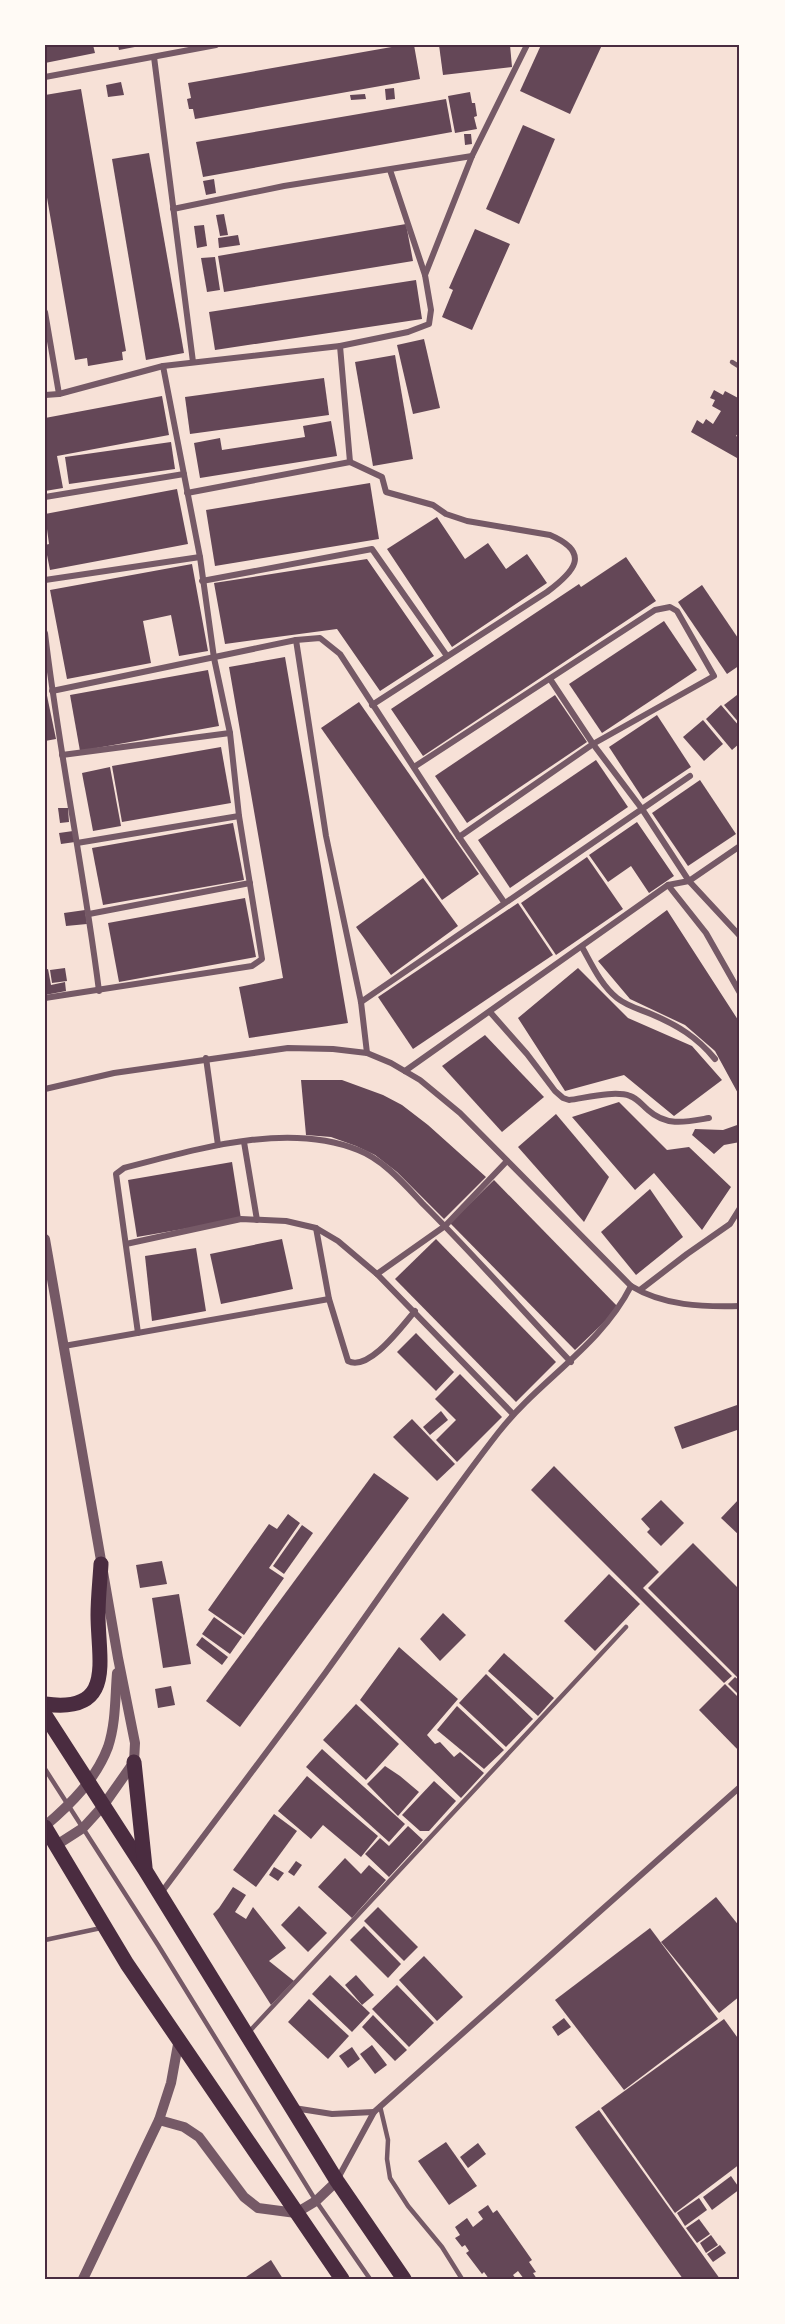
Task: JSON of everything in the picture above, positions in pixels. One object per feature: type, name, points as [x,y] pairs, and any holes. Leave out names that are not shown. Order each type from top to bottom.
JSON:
[{"type":"main road","points":[[45,1704],[68,1705],[82,1701],[93,1693],[100,1681],[98,1614],[101,1563]]},
{"type":"main road","points":[[45,1715],[145,1870],[337,2181],[404,2279]]},
{"type":"main road","points":[[134,1762],[145,1870]]},
{"type":"main road","points":[[45,1826],[50,1845],[342,2279]]},
{"type":"street","points":[[45,77],[216,45]]},
{"type":"street","points":[[425,275],[472,156],[527,45]]},
{"type":"street","points":[[154,57],[172,209],[194,362]]},
{"type":"street","points":[[172,209],[284,186],[472,156]]},
{"type":"street","points":[[45,396],[163,366],[339,346],[408,332],[429,324],[431,310],[425,275],[390,170]]},
{"type":"street","points":[[45,312],[58,394]]},
{"type":"street","points":[[339,346],[350,462]]},
{"type":"street","points":[[45,998],[252,966],[259,963],[262,958],[239,816],[230,733],[214,658],[200,557],[163,366]]},
{"type":"street","points":[[187,493],[350,462],[382,477],[386,492],[433,506],[446,514],[467,521],[550,535],[561,540],[571,549],[575,557],[575,566],[558,584],[372,705]]},
{"type":"street","points":[[45,497],[184,474]]},
{"type":"street","points":[[202,581],[372,549],[447,656]]},
{"type":"street","points":[[45,580],[200,557]]},
{"type":"street","points":[[414,767],[655,610],[669,608],[676,611],[714,676],[593,744],[459,837]]},
{"type":"street","points":[[45,633],[99,991]]},
{"type":"street","points":[[52,691],[296,640],[313,637],[327,642],[340,654],[504,902]]},
{"type":"street","points":[[296,640],[326,837],[361,1002],[367,1053]]},
{"type":"street","points":[[550,680],[593,744],[642,809],[689,881],[740,936]]},
{"type":"street","points":[[62,755],[230,733]]},
{"type":"street","points":[[361,1002],[690,776]]},
{"type":"street","points":[[77,843],[239,816]]},
{"type":"street","points":[[405,1071],[668,885],[689,881],[740,846]]},
{"type":"street","points":[[89,914],[250,883]]},
{"type":"street","points":[[668,885],[720,953],[740,993]]},
{"type":"street","points":[[582,947],[597,974],[617,997],[636,1009],[683,1028],[703,1044],[715,1059]]},
{"type":"street","points":[[490,1012],[563,1098],[569,1100],[621,1094],[631,1096],[650,1112],[667,1122],[709,1118]]},
{"type":"street","points":[[45,1089],[206,1058],[298,1047],[333,1048],[367,1053],[420,1080],[460,1113],[631,1286],[683,1305],[740,1306]]},
{"type":"street","points":[[206,1058],[218,1145]]},
{"type":"street","points":[[138,1333],[115,1181],[119,1170],[218,1145],[288,1138],[326,1142],[359,1150],[390,1171],[445,1226],[571,1362]]},
{"type":"street","points":[[243,1142],[257,1220]]},
{"type":"street","points":[[378,1274],[445,1226],[507,1161]]},
{"type":"street","points":[[640,1290],[730,1224],[740,1208]]},
{"type":"street","points":[[126,1244],[241,1219],[286,1221],[316,1228],[338,1241],[378,1274],[513,1414]]},
{"type":"street","points":[[316,1228],[329,1299],[345,1357],[351,1363],[365,1361],[375,1354],[415,1311]]},
{"type":"street","points":[[45,1239],[101,1563],[135,1743],[134,1762],[103,1806],[83,1828],[50,1845]]},
{"type":"street","points":[[160,1895],[327,1672],[468,1471],[513,1414],[571,1362],[620,1308],[631,1286]]},
{"type":"street","points":[[64,1346],[329,1299]]},
{"type":"street","points":[[45,1826],[69,1806],[88,1783],[108,1747],[114,1718],[118,1658]]},
{"type":"street","points":[[159,2120],[184,2127],[200,2137],[252,2205],[258,2208],[296,2213],[316,2200],[337,2181],[374,2112],[380,2106],[740,1786]]},
{"type":"street","points":[[83,2279],[159,2120],[171,2083],[179,2039]]},
{"type":"street","points":[[292,2107],[332,2114],[374,2112]]},
{"type":"lane","points":[[732,362],[740,367]]},
{"type":"lane","points":[[246,2035],[626,1627]]},
{"type":"lane","points":[[45,1769],[316,2200],[370,2279]]},
{"type":"lane","points":[[45,1940],[105,1928]]},
{"type":"lane","points":[[380,2106],[388,2140],[387,2158],[390,2178],[408,2206],[442,2247],[462,2279]]},
{"type":"building","points":[[45,45],[93,45],[95,53],[45,63]]},
{"type":"building","points":[[118,45],[140,45],[140,46],[119,50]]},
{"type":"building","points":[[403,45],[414,45],[420,79],[195,119],[193,109],[189,109],[187,99],[191,98],[188,83]]},
{"type":"building","points":[[439,45],[510,45],[512,67],[443,75]]},
{"type":"building","points":[[541,45],[602,45],[570,114],[520,91]]},
{"type":"building","points":[[121,82],[124,95],[108,97],[106,85]]},
{"type":"building","points":[[394,88],[395,99],[386,100],[385,89]]},
{"type":"building","points":[[81,89],[126,351],[122,352],[123,360],[88,366],[87,358],[75,360],[45,186],[45,95]]},
{"type":"building","points":[[470,92],[472,103],[475,103],[477,116],[474,117],[477,129],[455,133],[448,96]]},
{"type":"building","points":[[365,94],[366,99],[351,100],[350,95]]},
{"type":"building","points":[[446,99],[452,132],[203,177],[196,142]]},
{"type":"building","points":[[523,125],[555,139],[519,224],[486,209]]},
{"type":"building","points":[[464,134],[471,134],[472,144],[465,145]]},
{"type":"building","points":[[149,153],[184,353],[146,360],[112,159]]},
{"type":"building","points":[[214,179],[216,193],[206,195],[203,181]]},
{"type":"building","points":[[224,214],[228,235],[220,236],[216,215]]},
{"type":"building","points":[[406,224],[413,261],[224,292],[218,256]]},
{"type":"building","points":[[204,225],[207,246],[197,248],[194,226]]},
{"type":"building","points":[[475,229],[510,244],[472,330],[442,317],[453,290],[449,288]]},
{"type":"building","points":[[238,235],[240,245],[219,248],[218,238]]},
{"type":"building","points":[[215,257],[220,290],[207,292],[201,258]]},
{"type":"building","points":[[416,280],[422,319],[215,350],[209,312]]},
{"type":"building","points":[[424,339],[440,408],[413,414],[397,345]]},
{"type":"building","points":[[395,355],[413,459],[373,466],[355,362]]},
{"type":"building","points":[[324,378],[329,415],[190,434],[185,397]]},
{"type":"building","points":[[714,390],[723,395],[725,391],[740,399],[740,430],[736,436],[740,438],[740,455],[737,458],[691,432],[697,420],[703,424],[706,419],[713,424],[721,411],[712,406],[715,400],[710,398]]},
{"type":"building","points":[[162,396],[169,435],[57,456],[63,488],[45,491],[45,418]]},
{"type":"building","points":[[331,421],[337,456],[200,478],[194,443],[220,438],[222,450],[305,437],[303,426]]},
{"type":"building","points":[[171,442],[175,469],[69,484],[65,457]]},
{"type":"building","points":[[370,483],[379,539],[215,566],[206,510]]},
{"type":"building","points":[[177,489],[188,544],[50,570],[45,545],[49,544],[45,514]]},
{"type":"building","points":[[437,517],[465,559],[488,543],[506,569],[527,554],[547,583],[452,647],[387,549]]},
{"type":"building","points":[[626,557],[656,601],[423,756],[391,709],[579,584],[581,587]]},
{"type":"building","points":[[367,559],[434,656],[380,691],[337,629],[225,644],[214,583]]},
{"type":"building","points":[[192,564],[208,651],[179,656],[171,615],[143,621],[151,663],[67,679],[50,590]]},
{"type":"building","points":[[702,585],[740,641],[740,665],[727,674],[678,602]]},
{"type":"building","points":[[664,621],[697,670],[602,733],[569,684]]},
{"type":"building","points":[[285,657],[348,1023],[249,1038],[239,987],[283,978],[229,667]]},
{"type":"building","points":[[208,670],[219,726],[80,751],[70,695]]},
{"type":"building","points":[[45,686],[56,739],[45,741]]},
{"type":"building","points":[[555,695],[587,742],[467,823],[435,776]]},
{"type":"building","points":[[737,695],[740,699],[740,724],[724,705]]},
{"type":"building","points":[[359,702],[479,874],[442,900],[321,728]]},
{"type":"building","points":[[721,705],[740,727],[740,743],[732,750],[706,719]]},
{"type":"building","points":[[657,715],[691,767],[643,799],[609,747]]},
{"type":"building","points":[[703,720],[723,744],[704,761],[683,737]]},
{"type":"building","points":[[221,747],[231,803],[122,822],[112,766]]},
{"type":"building","points":[[596,760],[628,807],[510,888],[478,840]]},
{"type":"building","points":[[110,767],[121,826],[93,831],[82,773]]},
{"type":"building","points":[[700,780],[736,834],[688,866],[652,813]]},
{"type":"building","points":[[58,808],[68,808],[69,822],[60,823]]},
{"type":"building","points":[[637,822],[674,876],[649,893],[631,866],[608,882],[589,855]]},
{"type":"building","points":[[233,823],[244,880],[103,905],[92,848]]},
{"type":"building","points":[[73,831],[75,842],[61,844],[59,833]]},
{"type":"building","points":[[587,857],[623,909],[556,955],[521,903]]},
{"type":"building","points":[[423,878],[458,926],[391,975],[356,927]]},
{"type":"building","points":[[245,898],[256,957],[119,982],[108,923]]},
{"type":"building","points":[[518,903],[553,955],[413,1049],[378,997]]},
{"type":"building","points":[[85,910],[87,924],[66,926],[64,913]]},
{"type":"building","points":[[667,910],[740,1023],[740,1097],[715,1051],[685,1025],[630,999],[598,961]]},
{"type":"building","points":[[65,968],[67,981],[52,983],[50,970]]},
{"type":"building","points":[[578,968],[628,1018],[692,1046],[722,1080],[674,1116],[624,1075],[565,1091],[518,1018]]},
{"type":"building","points":[[48,969],[51,985],[65,982],[66,991],[45,995],[45,970]]},
{"type":"building","points":[[485,1035],[544,1097],[502,1132],[442,1066]]},
{"type":"building","points":[[301,1080],[342,1080],[383,1095],[402,1105],[428,1125],[486,1177],[444,1219],[397,1172],[375,1155],[331,1137],[306,1135]]},
{"type":"building","points":[[619,1102],[667,1150],[689,1147],[731,1187],[702,1230],[654,1173],[635,1190],[572,1117]]},
{"type":"building","points":[[556,1114],[609,1177],[584,1222],[518,1147]]},
{"type":"building","points":[[740,1124],[740,1142],[724,1145],[714,1154],[692,1135],[695,1129],[723,1130]]},
{"type":"building","points":[[232,1162],[241,1219],[137,1237],[128,1180]]},
{"type":"building","points":[[494,1180],[619,1308],[575,1350],[450,1223]]},
{"type":"building","points":[[650,1189],[683,1237],[636,1275],[601,1232]]},
{"type":"building","points":[[282,1239],[293,1289],[221,1304],[210,1254]]},
{"type":"building","points":[[436,1239],[556,1362],[516,1402],[395,1279]]},
{"type":"building","points":[[196,1248],[206,1311],[152,1321],[145,1256]]},
{"type":"building","points":[[416,1333],[454,1372],[436,1391],[397,1352]]},
{"type":"building","points":[[460,1374],[502,1417],[457,1462],[436,1440],[456,1420],[435,1399]]},
{"type":"building","points":[[740,1404],[740,1429],[682,1449],[674,1427]]},
{"type":"building","points":[[441,1411],[448,1420],[430,1435],[423,1427]]},
{"type":"building","points":[[412,1419],[455,1464],[437,1481],[393,1437]]},
{"type":"building","points":[[554,1466],[659,1572],[643,1588],[732,1676],[724,1683],[531,1490]]},
{"type":"building","points":[[374,1473],[409,1498],[240,1727],[206,1701]]},
{"type":"building","points":[[740,1498],[740,1536],[721,1518]]},
{"type":"building","points":[[661,1500],[684,1523],[661,1546],[647,1532],[650,1529],[641,1519]]},
{"type":"building","points":[[288,1514],[300,1523],[269,1568],[284,1578],[244,1635],[208,1610],[269,1524],[277,1529]]},
{"type":"building","points":[[302,1525],[313,1533],[284,1574],[273,1566]]},
{"type":"building","points":[[693,1543],[740,1590],[740,1680],[648,1588]]},
{"type":"building","points":[[162,1561],[167,1584],[140,1588],[136,1565]]},
{"type":"building","points":[[609,1574],[640,1604],[595,1651],[564,1621]]},
{"type":"building","points":[[179,1594],[191,1664],[163,1668],[152,1598]]},
{"type":"building","points":[[443,1613],[466,1635],[440,1661],[420,1639]]},
{"type":"building","points":[[214,1617],[242,1637],[230,1654],[202,1634]]},
{"type":"building","points":[[202,1637],[228,1657],[222,1665],[196,1645]]},
{"type":"building","points":[[399,1647],[458,1699],[427,1735],[435,1744],[440,1742],[454,1757],[460,1752],[484,1773],[461,1798],[360,1700]]},
{"type":"building","points":[[504,1653],[554,1698],[538,1716],[488,1671]]},
{"type":"building","points":[[486,1674],[533,1719],[506,1747],[459,1703]]},
{"type":"building","points":[[735,1677],[740,1681],[740,1696],[728,1684]]},
{"type":"building","points":[[725,1684],[740,1699],[740,1752],[699,1710]]},
{"type":"building","points":[[171,1686],[175,1705],[158,1708],[155,1689]]},
{"type":"building","points":[[356,1704],[399,1744],[366,1780],[323,1740]]},
{"type":"building","points":[[457,1706],[504,1750],[484,1769],[437,1730]]},
{"type":"building","points":[[322,1749],[405,1824],[389,1842],[306,1767]]},
{"type":"building","points":[[385,1766],[419,1792],[398,1816],[367,1784]]},
{"type":"building","points":[[307,1776],[378,1836],[361,1857],[323,1825],[311,1839],[278,1811]]},
{"type":"building","points":[[434,1781],[456,1801],[429,1831],[420,1831],[402,1815]]},
{"type":"building","points":[[274,1814],[297,1831],[256,1887],[233,1870]]},
{"type":"building","points":[[408,1826],[423,1840],[389,1877],[365,1854],[380,1838],[389,1846]]},
{"type":"building","points":[[345,1858],[361,1874],[369,1865],[386,1880],[352,1918],[318,1887]]},
{"type":"building","points":[[296,1861],[302,1865],[294,1876],[288,1872]]},
{"type":"building","points":[[274,1867],[284,1873],[278,1881],[269,1875]]},
{"type":"building","points":[[233,1887],[246,1895],[235,1912],[246,1919],[253,1907],[286,1948],[269,1961],[294,1981],[271,2005],[213,1914]]},
{"type":"building","points":[[716,1897],[740,1927],[740,1996],[719,2013],[661,1942]]},
{"type":"building","points":[[299,1906],[327,1933],[308,1952],[281,1925]]},
{"type":"building","points":[[378,1907],[418,1947],[404,1961],[364,1921]]},
{"type":"building","points":[[364,1926],[401,1964],[388,1978],[350,1940]]},
{"type":"building","points":[[650,1928],[718,2019],[624,2090],[555,2000]]},
{"type":"building","points":[[424,1956],[463,1997],[437,2021],[399,1980]]},
{"type":"building","points":[[330,1975],[370,2013],[352,2032],[312,1994]]},
{"type":"building","points":[[356,1975],[374,1995],[362,2005],[345,1985]]},
{"type":"building","points":[[397,1985],[434,2023],[409,2047],[372,2009]]},
{"type":"building","points":[[309,1999],[349,2036],[328,2059],[288,2022]]},
{"type":"building","points":[[373,2015],[407,2050],[395,2061],[362,2027]]},
{"type":"building","points":[[564,2018],[571,2027],[558,2036],[552,2027]]},
{"type":"building","points":[[724,2019],[740,2041],[740,2164],[675,2213],[601,2108]]},
{"type":"building","points":[[372,2045],[387,2065],[375,2074],[360,2054]]},
{"type":"building","points":[[352,2047],[360,2059],[348,2068],[339,2056]]},
{"type":"building","points":[[599,2110],[720,2279],[683,2279],[575,2127]]},
{"type":"building","points":[[446,2142],[477,2186],[449,2205],[418,2161]]},
{"type":"building","points":[[478,2143],[486,2154],[468,2168],[460,2157]]},
{"type":"building","points":[[731,2176],[740,2189],[712,2210],[703,2197]]},
{"type":"building","points":[[699,2198],[707,2210],[685,2226],[677,2213]]},
{"type":"building","points":[[488,2205],[493,2213],[497,2210],[532,2260],[529,2262],[536,2272],[533,2273],[537,2279],[524,2279],[518,2271],[513,2275],[516,2279],[489,2279],[484,2272],[482,2274],[466,2253],[469,2251],[465,2245],[462,2247],[455,2238],[460,2235],[455,2227],[467,2218],[473,2227],[483,2219],[478,2212]]},
{"type":"building","points":[[699,2219],[710,2234],[697,2243],[686,2228]]},
{"type":"building","points":[[711,2235],[718,2245],[706,2253],[700,2243]]},
{"type":"building","points":[[720,2245],[726,2253],[713,2262],[707,2254]]},
{"type":"building","points":[[271,2260],[283,2279],[247,2279],[246,2277]]}]
